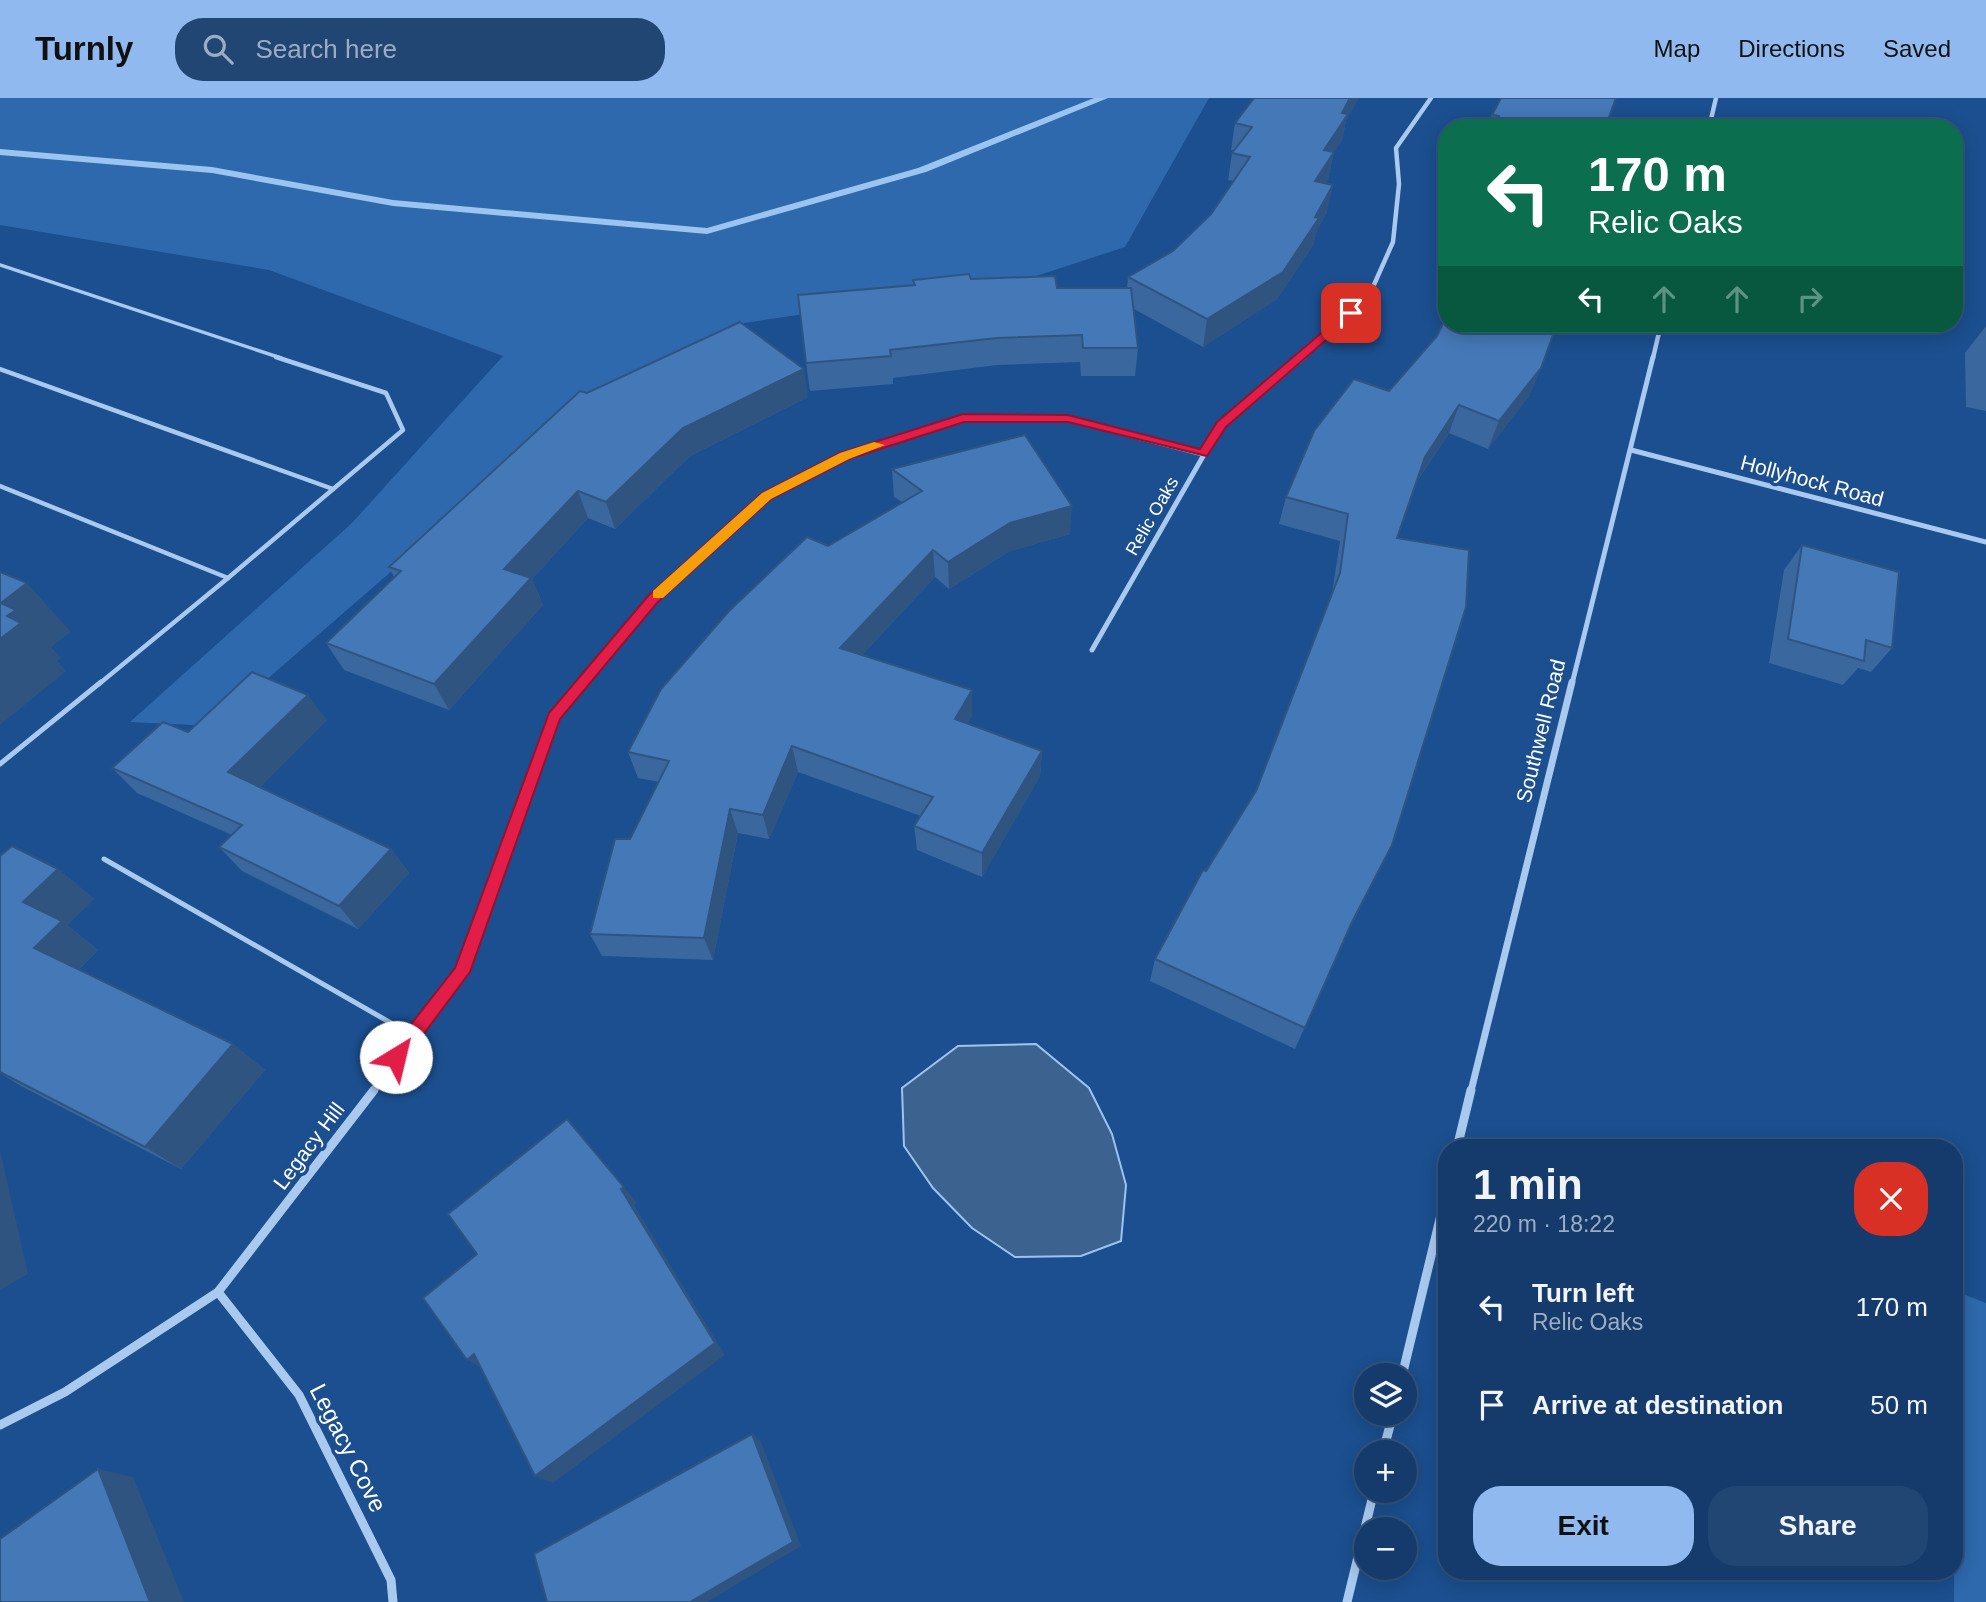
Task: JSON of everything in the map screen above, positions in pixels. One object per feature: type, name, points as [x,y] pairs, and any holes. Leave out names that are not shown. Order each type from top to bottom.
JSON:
[{"type":"street","name":"Relic Oaks","points":[[1092,650],[1221,425],[1315,347],[1369,296],[1393,243],[1399,184],[1396,148],[1431,98]]},
{"type":"street","points":[[1711,119],[1716,98]]},
{"type":"street","name":"Southwell Road","points":[[1459,1139],[1659,333]]},
{"type":"street","name":"Legacy Hill","points":[[0,1425],[65,1392],[218,1292],[462,972],[554,717],[653,600],[767,496],[845,456],[963,418],[1068,418],[1203,454]]},
{"type":"street","name":"Hollyhock Road","points":[[1631,450],[1986,542]]},
{"type":"street","points":[[1405,1363],[1438,1227]]},
{"type":"street","name":"Legacy Cove","points":[[218,1292],[299,1395],[391,1580],[393,1602]]},
{"type":"street","points":[[1347,1602],[1371,1503]]},
{"type":"lane","points":[[0,265],[386,393],[402,430],[228,578],[0,764]]},
{"type":"lane","points":[[0,369],[333,489]]},
{"type":"lane","points":[[0,486],[228,578]]},
{"type":"lane","points":[[104,859],[412,1035]]},
{"type":"shaded area","points":[[0,98],[1209,98],[1125,247],[1018,282],[744,323],[603,388],[213,726],[130,722],[352,523],[503,356],[269,270],[0,225]]},
{"type":"shaded area","points":[[1036,1044],[1089,1088],[1112,1134],[1126,1185],[1121,1241],[1081,1256],[1015,1257],[972,1228],[933,1188],[904,1146],[902,1088],[958,1046]]},
{"type":"shaded area","points":[[1963,1294],[1986,1303],[1986,1602],[1954,1602],[1954,1580],[1963,1580]]},
{"type":"building","points":[[1254,98],[1350,98],[1342,113],[1348,114],[1324,150],[1334,152],[1315,181],[1333,185],[1315,217],[1319,218],[1283,272],[1207,319],[1128,277],[1173,251],[1211,214],[1250,157],[1232,153],[1252,127],[1235,123]]},
{"type":"building","points":[[1501,98],[1616,98],[1608,119],[1498,119],[1499,116],[1492,115]]},
{"type":"building","points":[[969,274],[971,279],[1055,276],[1057,288],[1131,288],[1138,348],[1083,348],[1082,335],[997,338],[890,350],[891,356],[806,363],[798,295],[915,285],[913,280]]},
{"type":"building","points":[[740,322],[804,369],[683,428],[606,502],[578,491],[504,569],[531,578],[434,684],[326,643],[401,571],[389,567],[580,391],[587,393]]},
{"type":"building","points":[[1438,333],[1554,333],[1541,368],[1499,421],[1459,405],[1425,457],[1397,538],[1469,550],[1466,607],[1392,845],[1352,922],[1305,1028],[1155,959],[1203,870],[1206,871],[1256,791],[1340,573],[1348,514],[1286,497],[1314,431],[1354,379],[1389,391]]},
{"type":"building","points":[[1025,435],[1072,506],[1010,523],[948,562],[933,550],[840,648],[972,690],[955,719],[1042,751],[982,853],[914,826],[933,797],[792,746],[763,815],[730,809],[704,938],[590,934],[615,839],[630,839],[669,761],[628,752],[661,689],[729,611],[807,537],[828,546],[922,491],[892,469]]},
{"type":"building","points":[[1802,545],[1899,572],[1892,648],[1866,640],[1864,661],[1788,639]]},
{"type":"building","points":[[0,572],[27,583],[1,603],[16,610],[7,616],[21,623],[0,639]]},
{"type":"building","points":[[252,672],[308,695],[228,772],[391,849],[339,906],[219,847],[242,825],[112,768],[163,722],[188,732]]},
{"type":"building","points":[[12,846],[58,869],[23,902],[62,921],[34,948],[233,1044],[145,1147],[0,1072],[0,856]]},
{"type":"building","points":[[567,1119],[624,1187],[621,1189],[715,1343],[535,1476],[474,1354],[467,1360],[423,1298],[477,1254],[448,1214]]},
{"type":"building","points":[[752,1434],[793,1542],[690,1602],[547,1602],[534,1554]]},
{"type":"building","points":[[98,1469],[150,1602],[0,1602],[0,1539]]},
{"type":"waterway","points":[[0,152],[212,170],[393,203],[707,231],[922,170],[1103,98]]},
{"type":"slow traffic","points":[[658,594],[767,496],[845,456],[879,445]]},
{"type":"route","points":[[396,1057],[462,972],[554,717],[653,600],[767,496],[845,456],[963,418],[1068,418],[1203,454],[1221,425],[1315,347],[1351,313]]}]
